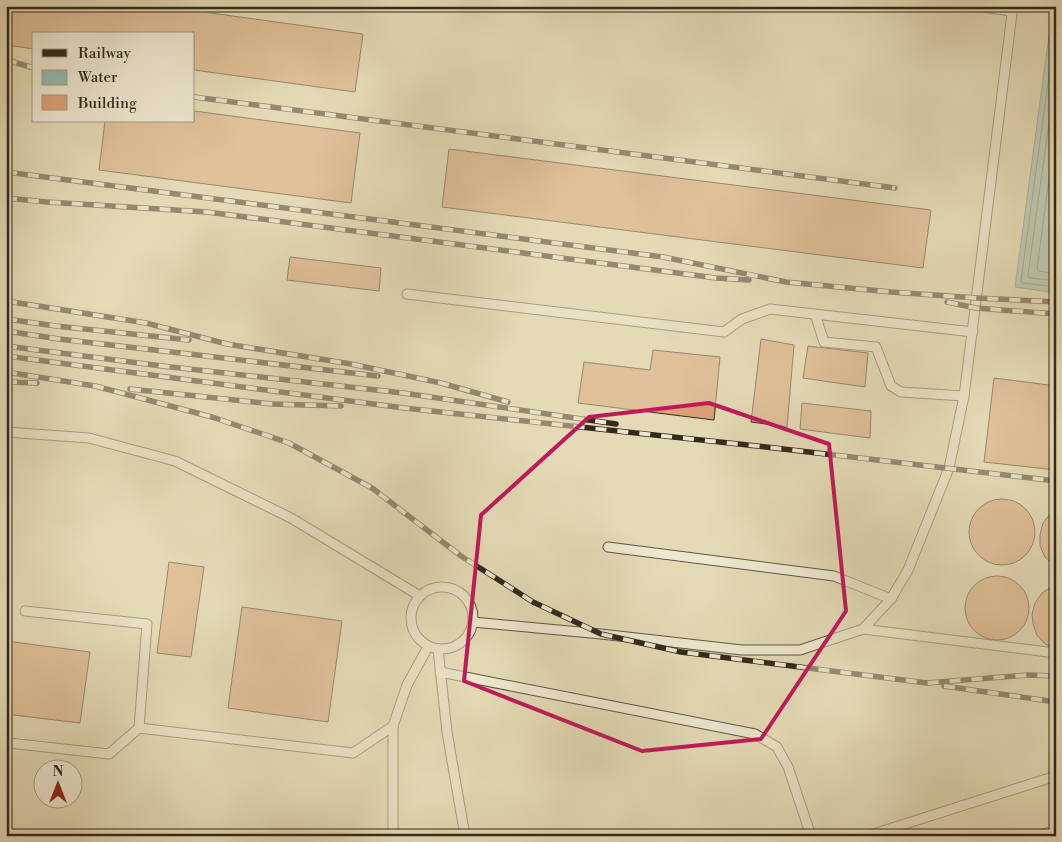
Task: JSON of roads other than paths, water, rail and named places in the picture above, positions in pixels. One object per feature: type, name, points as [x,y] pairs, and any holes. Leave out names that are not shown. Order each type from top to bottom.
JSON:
[{"type":"lane","points":[[863,629],[890,599],[908,570],[949,468],[964,396],[1013,9],[974,6]]},
{"type":"lane","points":[[407,294],[724,332],[742,318],[770,309],[973,332]]},
{"type":"lane","points":[[815,314],[824,342],[876,347],[891,386],[900,392],[964,396]]},
{"type":"lane","points":[[6,432],[88,438],[175,461],[290,518],[420,596]]},
{"type":"lane","points":[[608,547],[834,576],[890,599]]},
{"type":"lane","points":[[446,587],[455,590],[469,603],[473,612],[473,622],[469,634],[461,643],[450,649],[433,648],[420,641],[414,633],[411,624],[411,614],[414,604],[420,596],[428,590],[446,587]]},
{"type":"lane","points":[[9,743],[109,754],[139,728],[147,624],[25,612]]},
{"type":"lane","points":[[473,622],[742,650],[800,650],[863,629],[1056,653]]},
{"type":"lane","points":[[433,648],[440,672],[447,732],[465,836]]},
{"type":"lane","points":[[393,836],[393,726],[407,684],[433,648]]},
{"type":"lane","points":[[440,672],[755,734],[777,747],[788,767],[811,836]]},
{"type":"lane","points":[[139,728],[353,753],[393,726]]},
{"type":"lane","points":[[867,836],[1056,776]]},
{"type":"lane","points":[[1037,836],[1056,830]]},
{"type":"water","points":[[1053,6],[1056,6],[1056,293],[1015,287]]},
{"type":"railway","points":[[6,60],[32,67]]},
{"type":"railway","points":[[195,97],[895,188]]},
{"type":"railway","points":[[6,172],[663,257],[786,282],[891,292],[1056,302]]},
{"type":"railway","points":[[6,198],[207,212],[716,278],[749,280]]},
{"type":"railway","points":[[6,301],[146,323],[227,344],[351,364],[441,383],[508,402]]},
{"type":"railway","points":[[947,302],[976,308],[1056,314]]},
{"type":"railway","points":[[6,319],[189,340]]},
{"type":"railway","points":[[6,331],[59,339],[378,376]]},
{"type":"railway","points":[[6,346],[162,366],[403,393],[616,424]]},
{"type":"railway","points":[[6,356],[404,408],[766,447],[1056,481]]},
{"type":"railway","points":[[6,372],[95,386],[212,417],[289,443],[372,488],[461,556],[533,602],[601,634],[681,652],[927,683],[1028,675],[1056,676]]},
{"type":"railway","points":[[6,382],[37,383]]},
{"type":"railway","points":[[130,389],[272,404],[341,406]]},
{"type":"railway","points":[[944,686],[1056,702]]}]
